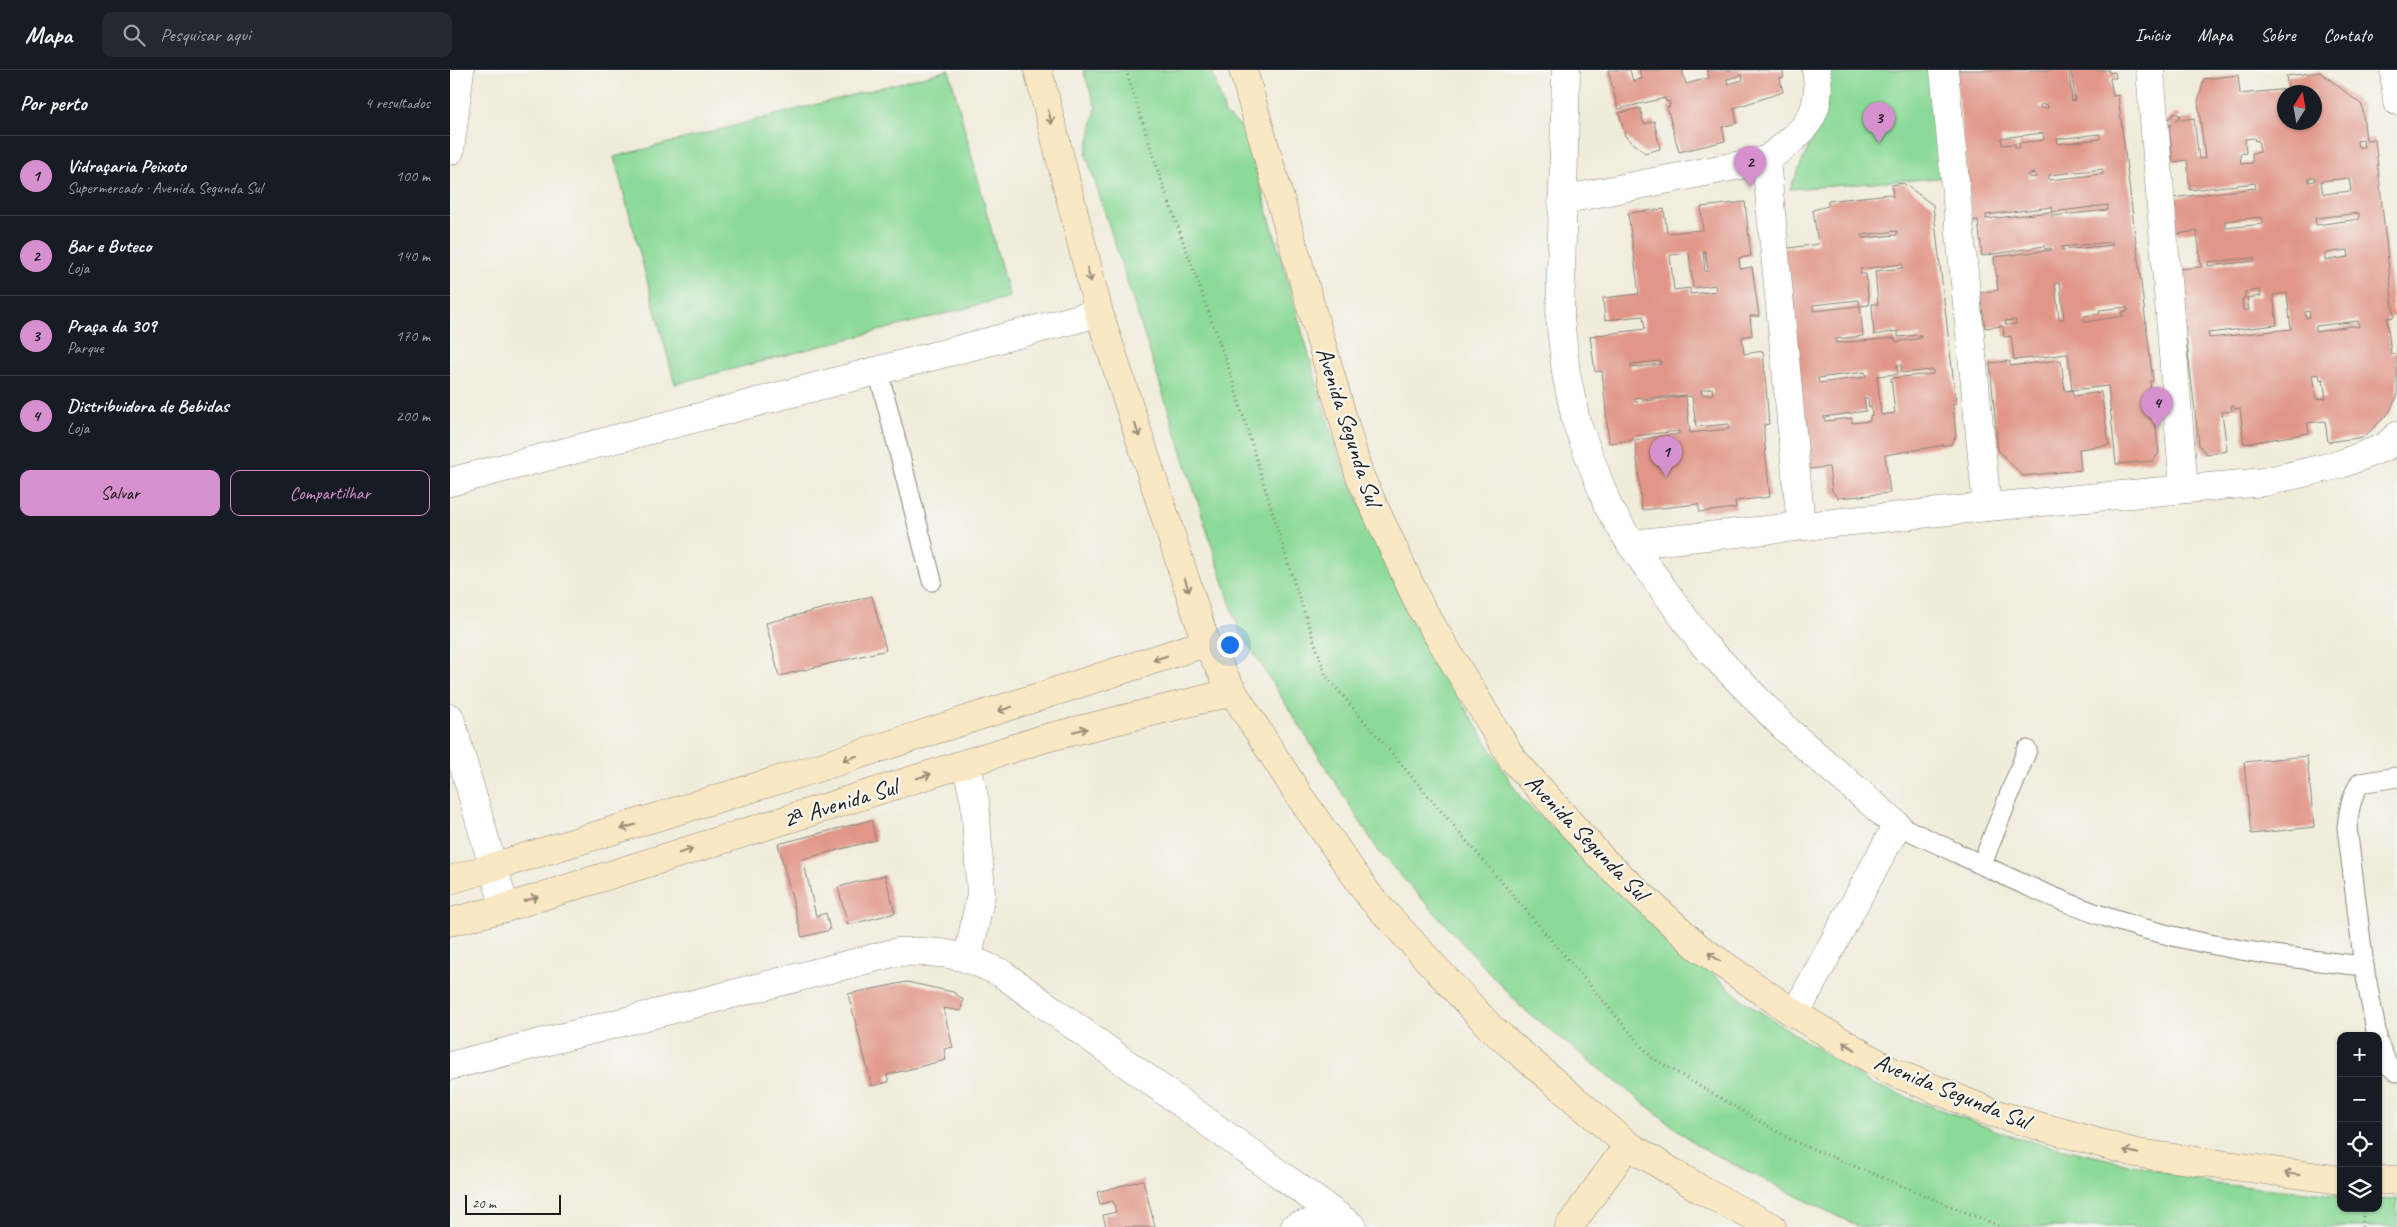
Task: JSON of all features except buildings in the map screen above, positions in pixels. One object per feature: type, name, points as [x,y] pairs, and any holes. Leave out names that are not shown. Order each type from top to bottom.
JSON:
[{"type":"main road","points":[[1038,70],[1099,314],[1206,643],[1233,692],[1300,797],[1371,898],[1490,1027],[1628,1145],[1705,1192],[1772,1227]]},
{"type":"main road","name":"Avenida Segunda Sul","points":[[1243,70],[1359,474],[1420,606],[1512,758],[1603,860],[1698,947],[1795,1014],[1891,1071],[1993,1113],[2136,1153],[2337,1179]]},
{"type":"main road","name":"2ᵃ Avenida Sul","points":[[450,880],[826,766],[1206,643]]},
{"type":"main road","name":"2ᵃ Avenida Sul","points":[[450,922],[505,908],[1046,738],[1233,692]]},
{"type":"main road","points":[[1569,1227],[1628,1145]]},
{"type":"main road","points":[[2382,1180],[2397,1180]]},
{"type":"street","points":[[450,151],[452,112],[460,70]]},
{"type":"street","points":[[1566,70],[1560,318],[1566,373],[1574,411],[1608,506],[1631,544],[1702,643],[1788,731],[1897,825],[1795,1014]]},
{"type":"street","points":[[1562,200],[1766,160],[1798,136],[1811,120],[1818,100],[1816,70]]},
{"type":"street","points":[[1944,70],[1987,507]]},
{"type":"street","points":[[2150,70],[2184,489]]},
{"type":"street","points":[[2394,70],[2397,101]]},
{"type":"street","points":[[1766,160],[1801,525]]},
{"type":"street","points":[[450,482],[1099,314]]},
{"type":"street","points":[[1631,544],[1801,525],[2264,482],[2341,464],[2385,447],[2397,436]]},
{"type":"street","points":[[450,718],[505,908]]},
{"type":"street","points":[[966,763],[975,802],[980,894],[968,958]]},
{"type":"street","points":[[450,1066],[897,952],[936,951],[968,958],[1001,973],[1345,1222]]},
{"type":"street","points":[[1295,1227],[1345,1222]]},
{"type":"lane","points":[[878,370],[932,581]]},
{"type":"lane","points":[[1982,864],[2027,750]]},
{"type":"lane","points":[[2376,1032],[2364,966],[2347,827],[2353,794],[2360,783],[2397,777]]},
{"type":"lane","points":[[1897,825],[2041,891],[2114,920],[2254,954],[2364,966]]},
{"type":"lane","points":[[2382,1052],[2388,1065],[2397,1072]]},
{"type":"path","points":[[2362,1227],[2364,1212]]},
{"type":"green space","points":[[949,70],[1009,297],[675,384],[614,157]]},
{"type":"green space","points":[[1083,70],[1212,70],[1225,114],[1244,129],[1336,450],[1412,622],[1522,800],[1742,1000],[1872,1084],[2016,1138],[2215,1184],[2337,1195],[2337,1212],[2382,1212],[2382,1198],[2397,1199],[2397,1227],[1859,1227],[1701,1148],[1522,1008],[1380,853],[1239,630],[1086,154],[1096,108]]},
{"type":"green space","points":[[1826,70],[1941,70],[1953,177],[1790,189],[1826,108]]},
{"type":"place","name":"Praça da 309","points":[[1879,143]]},
{"type":"place","name":"Bar e Buteco","points":[[1750,187]]},
{"type":"place","name":"Distribuidora de Bebidas","points":[[2157,428]]},
{"type":"place","name":"Vidraçaria Peixoto","points":[[1666,477]]}]
